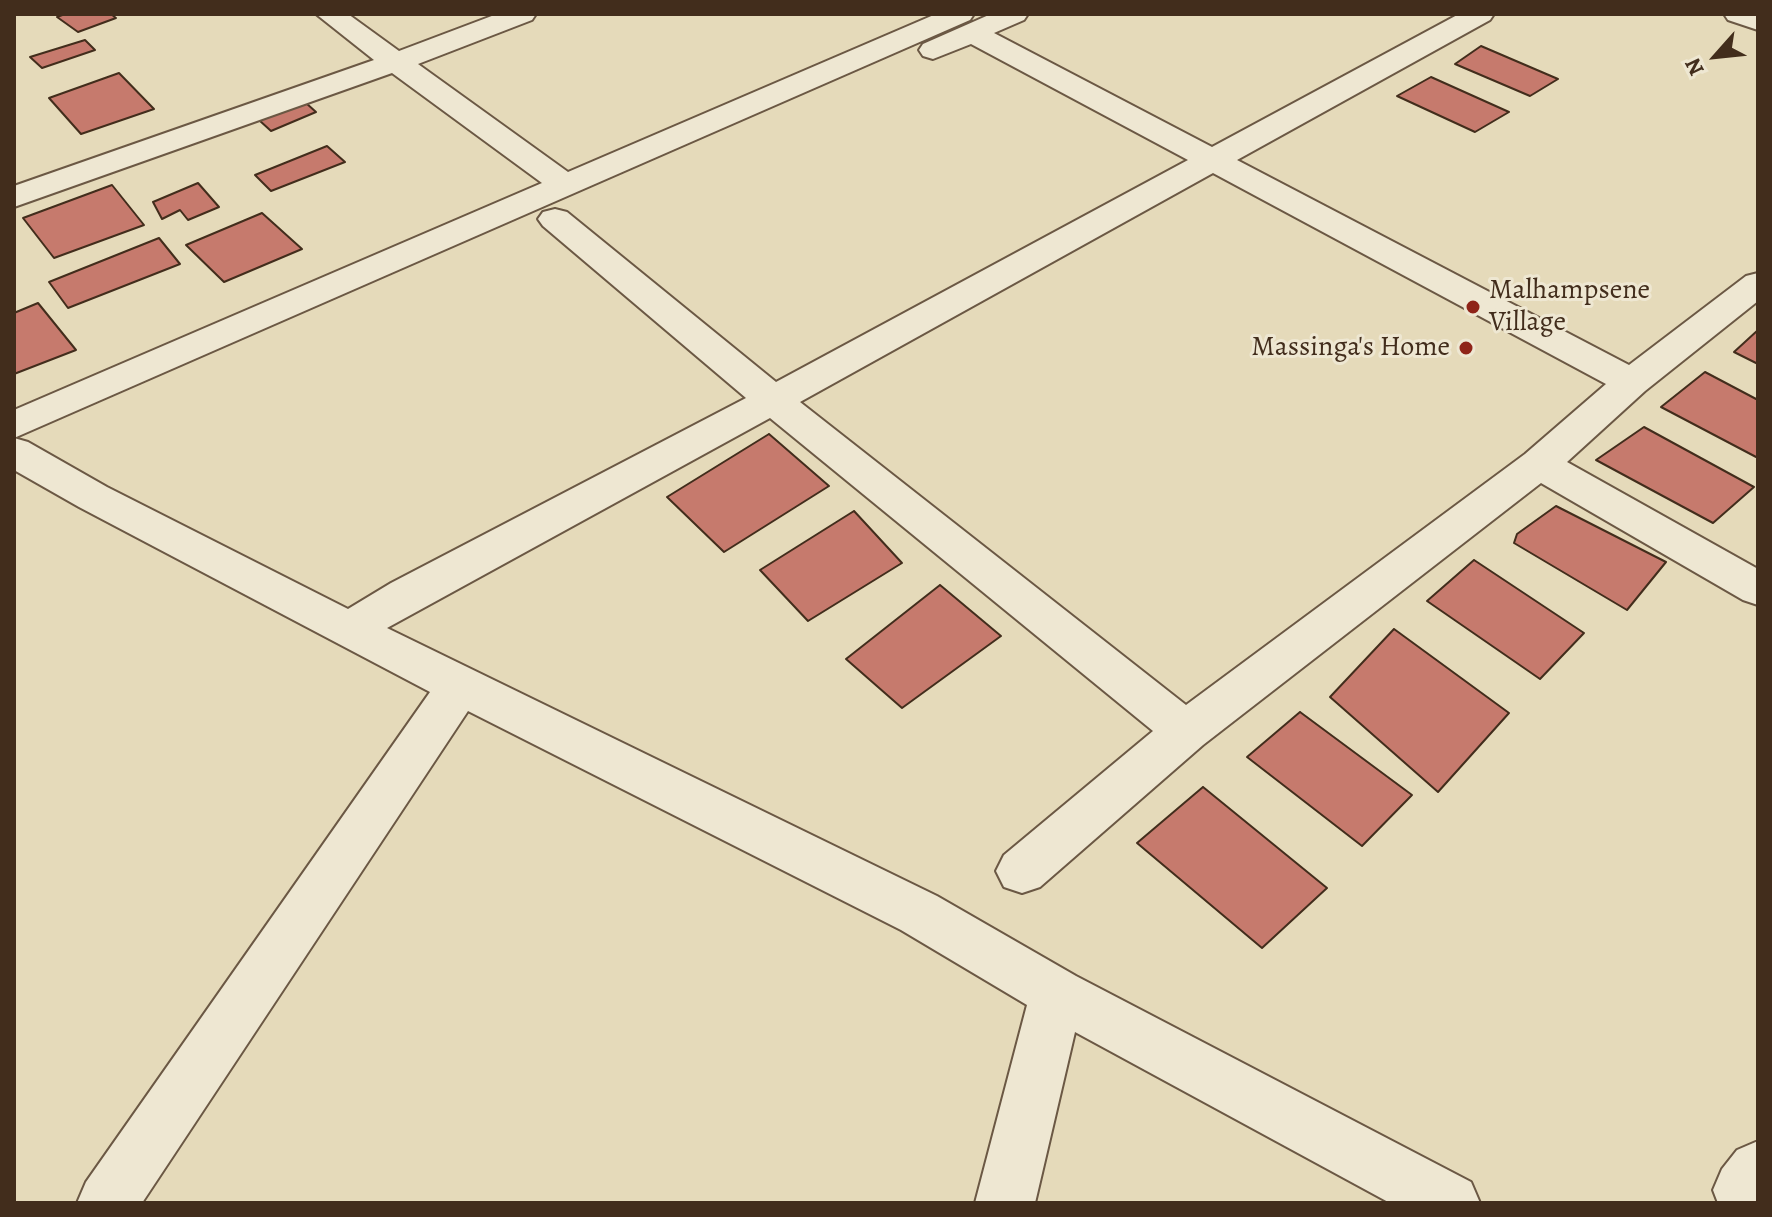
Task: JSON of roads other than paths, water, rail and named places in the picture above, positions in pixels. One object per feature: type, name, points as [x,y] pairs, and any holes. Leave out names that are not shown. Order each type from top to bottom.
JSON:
[{"type":"street","points":[[330,14],[399,61],[561,203],[773,400],[1186,731]]},
{"type":"street","points":[[14,197],[399,61],[522,14]]},
{"type":"street","points":[[14,425],[561,203],[966,24],[1014,14]]},
{"type":"street","points":[[350,629],[406,595],[773,400],[1480,14]]},
{"type":"street","points":[[1738,14],[1758,22]]},
{"type":"street","points":[[966,24],[1211,162],[1632,382]]},
{"type":"street","points":[[251,353],[561,203]]},
{"type":"street","points":[[1022,871],[1186,731],[1539,464],[1632,382],[1758,284]]},
{"type":"street","points":[[14,452],[93,497],[460,686],[919,913],[1057,994],[1450,1203]]},
{"type":"street","points":[[1539,464],[1758,589]]},
{"type":"street","points":[[107,1203],[460,686]]},
{"type":"street","points":[[1005,1203],[1057,994]]},
{"type":"place","name":"Malhampsene Village","points":[[1473,307]]},
{"type":"place","name":"Massinga's Home","points":[[1466,348]]}]
